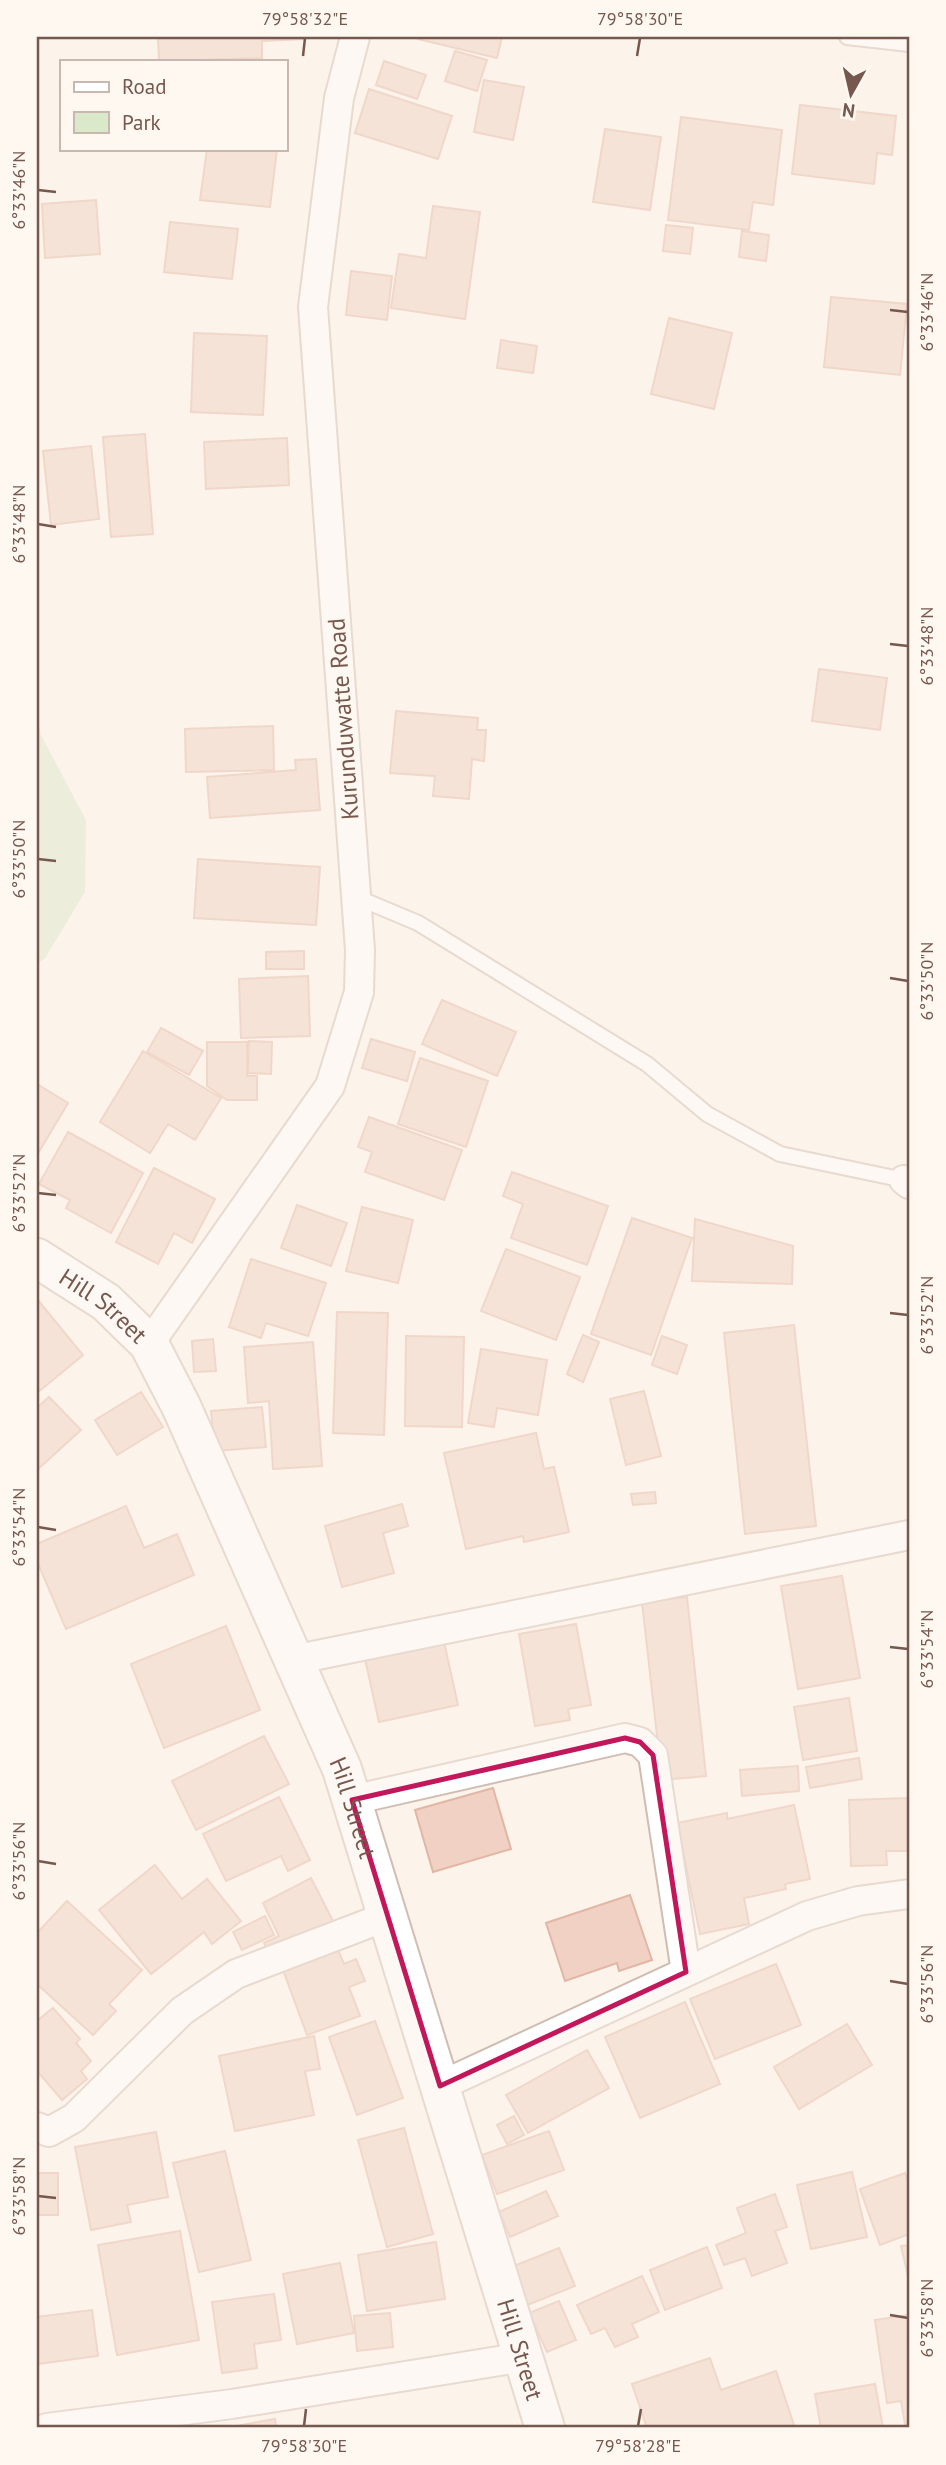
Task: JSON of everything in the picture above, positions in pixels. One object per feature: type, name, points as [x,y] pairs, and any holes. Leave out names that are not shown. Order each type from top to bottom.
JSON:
[{"type":"main road","name":"Hill Street","points":[[37,1258],[106,1302],[149,1344],[181,1406],[342,1769],[545,2428]]},
{"type":"street","name":"Kurunduwatte Road","points":[[149,1344],[330,1086],[359,992],[360,950],[313,307],[339,98],[355,37]]},
{"type":"street","points":[[293,1660],[909,1535]]},
{"type":"street","points":[[352,1800],[625,1738],[640,1742],[653,1755],[686,1972]]},
{"type":"street","points":[[440,2086],[807,1916],[858,1901],[909,1894]]},
{"type":"street","points":[[37,2127],[49,2132],[74,2118],[182,2011],[236,1974],[388,1916]]},
{"type":"street","points":[[47,2428],[232,2404],[524,2357]]},
{"type":"lane","points":[[847,37],[909,44]]},
{"type":"lane","points":[[356,897],[418,923],[647,1065],[707,1114],[780,1154],[907,1182]]},
{"type":"highlighted area","points":[[625,1738],[640,1742],[653,1755],[686,1972],[440,2086],[352,1800]]},
{"type":"green space","points":[[37,721],[41,735],[86,820],[85,892],[45,958],[37,964]]},
{"type":"building","points":[[158,37],[305,37],[262,41],[262,58],[159,60]]},
{"type":"building","points":[[502,37],[497,58],[418,39]]},
{"type":"building","points":[[455,51],[487,60],[477,91],[445,81]]},
{"type":"building","points":[[384,61],[426,75],[417,99],[376,85]]},
{"type":"building","points":[[484,80],[524,87],[513,140],[474,132]]},
{"type":"building","points":[[369,89],[452,116],[438,159],[355,133]]},
{"type":"building","points":[[800,105],[896,116],[892,155],[877,153],[874,184],[792,174]]},
{"type":"building","points":[[681,117],[782,130],[773,205],[753,202],[749,230],[668,220]]},
{"type":"building","points":[[605,129],[661,137],[650,210],[593,202]]},
{"type":"building","points":[[207,150],[277,150],[270,207],[200,200]]},
{"type":"building","points":[[96,200],[100,254],[45,258],[42,204]]},
{"type":"building","points":[[433,206],[480,212],[465,319],[391,308],[399,254],[426,258]]},
{"type":"building","points":[[170,222],[238,229],[232,279],[164,272]]},
{"type":"building","points":[[666,225],[693,228],[690,254],[663,251]]},
{"type":"building","points":[[742,231],[769,235],[766,261],[739,257]]},
{"type":"building","points":[[351,271],[392,276],[387,320],[346,315]]},
{"type":"building","points":[[831,297],[907,304],[900,375],[824,367]]},
{"type":"building","points":[[669,318],[732,333],[714,409],[651,394]]},
{"type":"building","points":[[194,333],[267,336],[263,415],[191,412]]},
{"type":"building","points":[[501,340],[537,346],[533,373],[497,368]]},
{"type":"building","points":[[145,434],[153,534],[111,537],[103,437]]},
{"type":"building","points":[[287,438],[289,485],[206,489],[204,442]]},
{"type":"building","points":[[91,446],[99,519],[51,525],[43,451]]},
{"type":"building","points":[[819,669],[887,678],[880,730],[812,721]]},
{"type":"building","points":[[396,711],[478,718],[477,730],[486,730],[484,761],[472,759],[469,799],[433,796],[435,776],[390,773]]},
{"type":"building","points":[[273,726],[274,770],[186,772],[185,729]]},
{"type":"building","points":[[316,759],[320,810],[210,818],[207,777],[296,770],[295,760]]},
{"type":"building","points":[[198,859],[320,867],[316,925],[194,918]]},
{"type":"building","points":[[304,951],[304,969],[266,969],[266,952]]},
{"type":"building","points":[[308,976],[310,1036],[241,1038],[239,979]]},
{"type":"building","points":[[442,1000],[516,1032],[497,1076],[422,1044]]},
{"type":"building","points":[[161,1028],[203,1051],[189,1075],[147,1052]]},
{"type":"building","points":[[371,1039],[415,1052],[407,1081],[362,1068]]},
{"type":"building","points":[[249,1041],[272,1042],[271,1074],[248,1073]]},
{"type":"building","points":[[207,1042],[247,1042],[247,1076],[257,1076],[257,1100],[227,1100],[207,1086]]},
{"type":"building","points":[[143,1051],[221,1098],[195,1140],[168,1124],[150,1153],[100,1122]]},
{"type":"building","points":[[420,1058],[488,1081],[466,1147],[398,1124]]},
{"type":"building","points":[[37,1084],[68,1103],[37,1155]]},
{"type":"building","points":[[369,1117],[462,1150],[444,1200],[365,1172],[372,1152],[358,1147]]},
{"type":"building","points":[[68,1132],[143,1173],[111,1233],[66,1208],[70,1200],[39,1184]]},
{"type":"building","points":[[154,1168],[215,1199],[192,1243],[174,1233],[158,1264],[116,1242]]},
{"type":"building","points":[[512,1172],[608,1206],[587,1265],[511,1238],[523,1204],[503,1196]]},
{"type":"building","points":[[297,1205],[347,1223],[331,1266],[281,1248]]},
{"type":"building","points":[[362,1207],[413,1220],[398,1283],[346,1271]]},
{"type":"building","points":[[632,1218],[692,1238],[651,1355],[591,1334]]},
{"type":"building","points":[[695,1219],[793,1246],[792,1284],[692,1281]]},
{"type":"building","points":[[506,1249],[580,1277],[556,1340],[481,1311]]},
{"type":"building","points":[[251,1259],[326,1283],[308,1336],[266,1323],[261,1338],[229,1327]]},
{"type":"building","points":[[37,1299],[83,1355],[37,1393]]},
{"type":"building","points":[[337,1312],[388,1313],[384,1435],[333,1433]]},
{"type":"building","points":[[794,1325],[816,1526],[745,1534],[724,1333]]},
{"type":"building","points":[[583,1335],[599,1342],[583,1382],[567,1374]]},
{"type":"building","points":[[406,1336],[464,1337],[462,1427],[405,1426]]},
{"type":"building","points":[[662,1336],[687,1345],[677,1374],[652,1365]]},
{"type":"building","points":[[213,1339],[216,1371],[194,1372],[192,1341]]},
{"type":"building","points":[[313,1342],[322,1466],[273,1469],[269,1401],[248,1403],[244,1347]]},
{"type":"building","points":[[481,1349],[547,1360],[538,1415],[497,1408],[494,1427],[468,1423]]},
{"type":"building","points":[[644,1391],[661,1456],[626,1465],[610,1399]]},
{"type":"building","points":[[141,1392],[163,1427],[117,1455],[95,1420]]},
{"type":"building","points":[[49,1397],[81,1430],[37,1470],[37,1408]]},
{"type":"building","points":[[262,1407],[266,1447],[215,1451],[211,1411]]},
{"type":"building","points":[[536,1433],[544,1469],[554,1467],[569,1532],[524,1542],[523,1536],[466,1549],[444,1453]]},
{"type":"building","points":[[655,1492],[656,1503],[633,1505],[631,1494]]},
{"type":"building","points":[[402,1504],[408,1526],[383,1533],[394,1573],[342,1587],[325,1526]]},
{"type":"building","points":[[126,1506],[144,1548],[177,1534],[194,1575],[66,1629],[37,1561],[37,1544]]},
{"type":"building","points":[[842,1576],[860,1678],[798,1689],[781,1586]]},
{"type":"building","points":[[687,1597],[706,1776],[662,1780],[642,1602]]},
{"type":"building","points":[[576,1624],[591,1705],[568,1709],[570,1720],[535,1726],[519,1634]]},
{"type":"building","points":[[226,1626],[260,1710],[164,1748],[131,1664]]},
{"type":"building","points":[[444,1642],[458,1705],[379,1722],[365,1659]]},
{"type":"building","points":[[849,1698],[857,1751],[803,1760],[794,1707]]},
{"type":"building","points":[[264,1736],[289,1784],[196,1830],[172,1781]]},
{"type":"building","points":[[859,1758],[862,1779],[810,1788],[806,1767]]},
{"type":"building","points":[[798,1766],[799,1791],[742,1796],[740,1770]]},
{"type":"building","points":[[493,1788],[511,1849],[433,1872],[415,1810]]},
{"type":"building","points":[[279,1797],[310,1860],[288,1871],[281,1856],[226,1881],[203,1834]]},
{"type":"building","points":[[909,1798],[909,1851],[886,1851],[887,1865],[851,1866],[849,1800]]},
{"type":"building","points":[[794,1805],[810,1879],[785,1884],[786,1889],[744,1898],[749,1924],[700,1934],[677,1823],[727,1813],[727,1819]]},
{"type":"building","points":[[155,1865],[182,1899],[207,1879],[241,1921],[212,1944],[204,1932],[151,1974],[99,1910]]},
{"type":"building","points":[[311,1878],[334,1923],[270,1955],[264,1943],[279,1936],[263,1903]]},
{"type":"building","points":[[630,1895],[652,1960],[619,1971],[617,1963],[565,1981],[546,1923]]},
{"type":"building","points":[[67,1901],[142,1970],[109,2004],[116,2011],[93,2035],[37,1984],[37,1933]]},
{"type":"building","points":[[265,1916],[274,1935],[242,1950],[233,1932]]},
{"type":"building","points":[[337,1948],[344,1964],[356,1959],[365,1981],[349,1987],[360,2016],[307,2035],[282,1967]]},
{"type":"building","points":[[776,1964],[801,2025],[715,2059],[690,1999]]},
{"type":"building","points":[[685,2002],[720,2084],[640,2118],[605,2037]]},
{"type":"building","points":[[53,2008],[80,2039],[76,2043],[91,2061],[81,2071],[87,2079],[62,2100],[37,2071],[37,2021]]},
{"type":"building","points":[[375,2021],[403,2098],[357,2115],[329,2037]]},
{"type":"building","points":[[847,2024],[872,2065],[799,2109],[774,2067]]},
{"type":"building","points":[[314,2036],[320,2069],[305,2071],[314,2115],[235,2131],[219,2056]]},
{"type":"building","points":[[587,2050],[609,2088],[528,2133],[506,2095]]},
{"type":"building","points":[[514,2116],[524,2135],[507,2144],[497,2125]]},
{"type":"building","points":[[404,2128],[433,2234],[387,2247],[358,2140]]},
{"type":"building","points":[[549,2131],[564,2170],[497,2194],[482,2155]]},
{"type":"building","points":[[156,2132],[168,2197],[127,2205],[131,2222],[91,2230],[75,2147]]},
{"type":"building","points":[[225,2151],[251,2260],[199,2272],[173,2163]]},
{"type":"building","points":[[852,2172],[867,2237],[811,2249],[797,2185]]},
{"type":"building","points":[[37,2173],[58,2173],[58,2215],[37,2215]]},
{"type":"building","points":[[905,2173],[909,2184],[909,2234],[880,2245],[860,2189]]},
{"type":"building","points":[[546,2191],[558,2216],[510,2237],[499,2212]]},
{"type":"building","points":[[775,2194],[787,2227],[775,2231],[787,2263],[752,2276],[745,2258],[724,2265],[716,2245],[746,2233],[737,2208]]},
{"type":"building","points":[[180,2231],[199,2340],[117,2355],[98,2245]]},
{"type":"building","points":[[436,2242],[445,2299],[367,2311],[358,2255]]},
{"type":"building","points":[[909,2245],[909,2276],[908,2276],[901,2246]]},
{"type":"building","points":[[707,2247],[722,2288],[665,2310],[650,2270]]},
{"type":"building","points":[[559,2248],[575,2286],[525,2306],[509,2268]]},
{"type":"building","points":[[340,2263],[354,2333],[297,2344],[283,2274]]},
{"type":"building","points":[[642,2276],[659,2312],[632,2324],[638,2337],[615,2347],[605,2328],[591,2334],[577,2305]]},
{"type":"building","points":[[274,2294],[281,2340],[254,2344],[257,2368],[222,2373],[212,2302]]},
{"type":"building","points":[[559,2301],[576,2340],[547,2352],[529,2313]]},
{"type":"building","points":[[92,2310],[98,2356],[37,2364],[37,2317]]},
{"type":"building","points":[[390,2313],[393,2347],[357,2351],[354,2316]]},
{"type":"building","points":[[909,2315],[909,2423],[905,2424],[901,2401],[887,2403],[875,2320]]},
{"type":"building","points":[[710,2358],[721,2390],[776,2371],[795,2428],[647,2428],[632,2384]]},
{"type":"building","points":[[875,2384],[883,2428],[821,2428],[815,2394]]},
{"type":"building","points":[[275,2419],[276,2428],[225,2428]]}]
